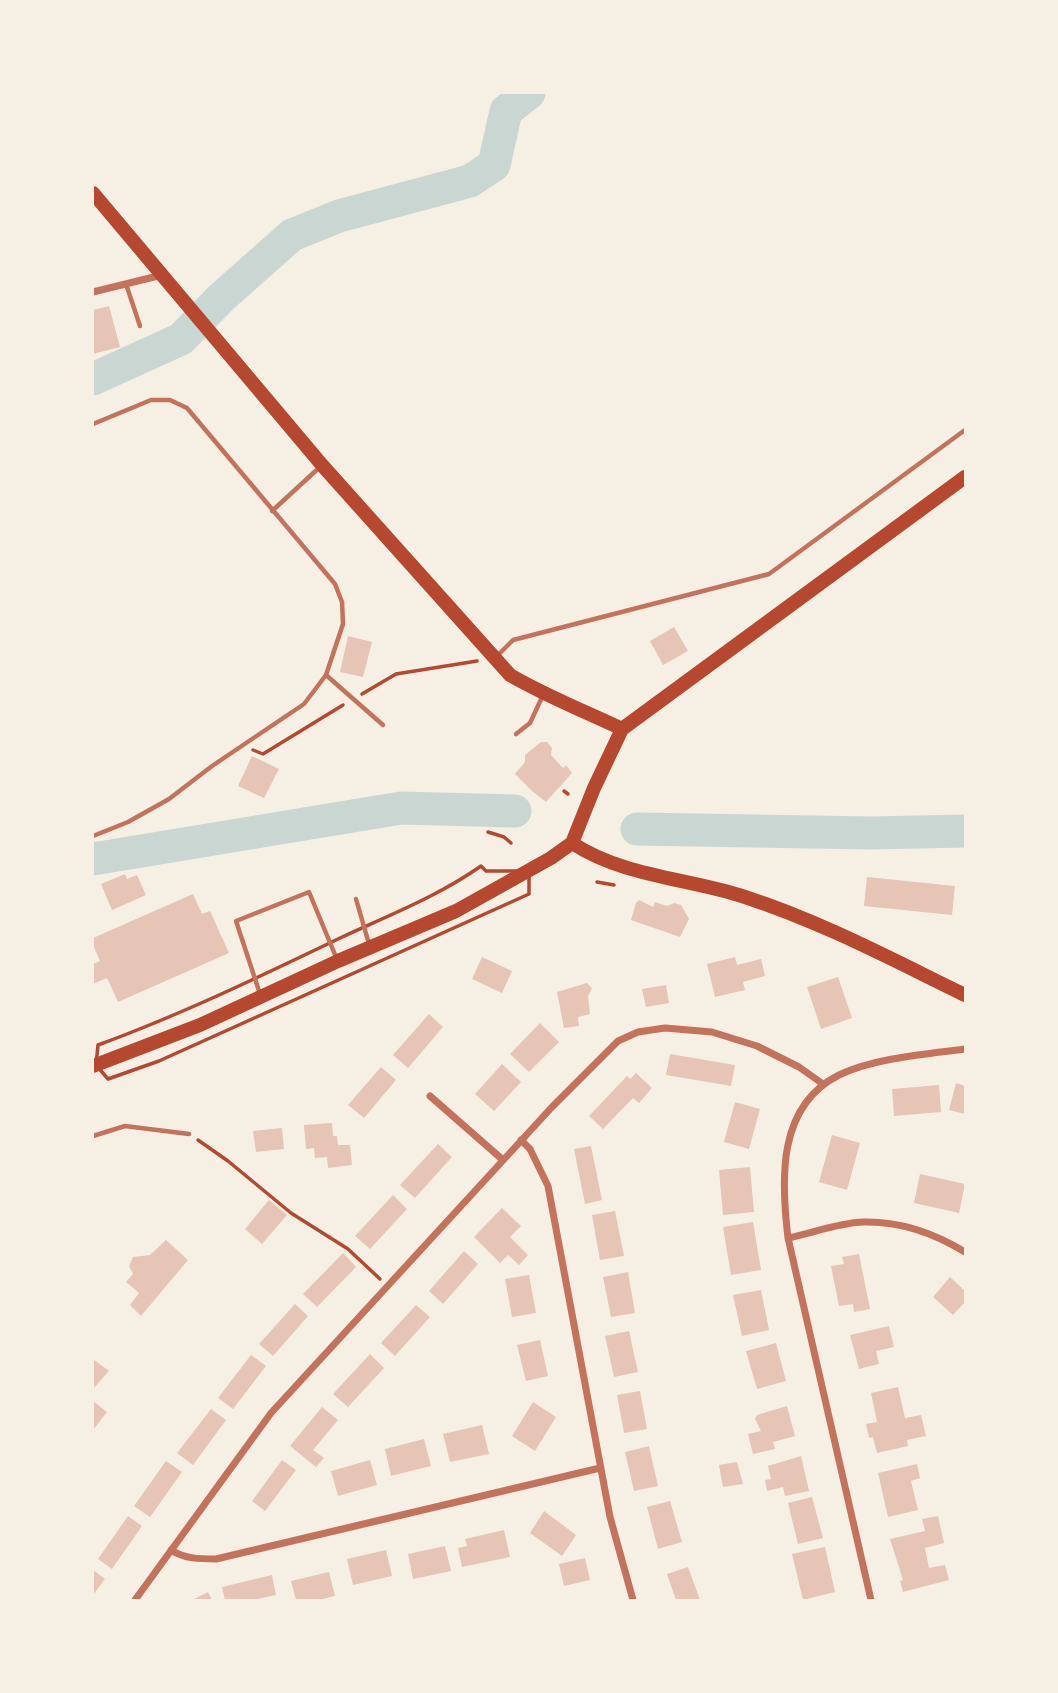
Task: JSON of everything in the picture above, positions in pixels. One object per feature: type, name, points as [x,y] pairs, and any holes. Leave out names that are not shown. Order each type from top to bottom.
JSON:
[{"type":"highway","points":[[93,193],[321,465],[510,675],[543,694],[622,729]]},
{"type":"highway","points":[[93,1066],[157,1043],[456,911],[551,858],[574,837],[622,729],[965,477]]},
{"type":"highway","points":[[574,837],[586,852],[615,864],[742,896],[791,913],[965,995]]},
{"type":"street","points":[[93,292],[162,275]]},
{"type":"street","points":[[135,1600],[271,1413],[521,1140],[618,1041],[638,1032],[665,1028],[712,1032],[757,1046],[799,1067],[823,1084]]},
{"type":"street","points":[[871,1600],[788,1238],[782,1184],[788,1145],[792,1129],[802,1111],[823,1084],[841,1074],[867,1065],[965,1049]]},
{"type":"street","points":[[430,1096],[503,1160]]},
{"type":"street","points":[[521,1140],[530,1149],[548,1186],[610,1517],[633,1600]]},
{"type":"street","points":[[788,1238],[862,1222],[895,1224],[925,1231],[965,1252]]},
{"type":"street","points":[[171,1550],[180,1556],[216,1559],[600,1468]]},
{"type":"lane","points":[[126,284],[140,326]]},
{"type":"lane","points":[[93,424],[151,400],[170,400],[187,408],[335,584],[342,602],[343,624],[326,674],[304,705],[212,766],[169,799],[128,822],[93,836]]},
{"type":"lane","points":[[495,658],[513,640],[769,575],[965,430]]},
{"type":"lane","points":[[272,511],[321,465]]},
{"type":"lane","points":[[326,674],[383,725]]},
{"type":"lane","points":[[516,734],[530,723],[543,694]]},
{"type":"lane","points":[[261,997],[236,921],[309,892],[338,961]]},
{"type":"lane","points":[[356,900],[370,949]]},
{"type":"lane","points":[[93,1136],[125,1126],[189,1134]]},
{"type":"path","points":[[488,832],[504,837],[511,843]]},
{"type":"path","points":[[597,882],[614,886]]},
{"type":"path","points":[[126,1035],[245,984]]},
{"type":"path","points":[[189,1134],[228,1161],[290,1213],[348,1249],[387,1286]]},
{"type":"building","points":[[109,306],[120,347],[93,354],[93,310]]},
{"type":"building","points":[[674,627],[688,651],[663,665],[650,641]]},
{"type":"building","points":[[348,636],[372,642],[363,677],[340,672]]},
{"type":"building","points":[[541,742],[547,742],[552,748],[551,755],[563,768],[566,765],[572,773],[546,802],[515,774],[525,762],[525,755]]},
{"type":"building","points":[[252,756],[279,769],[264,798],[238,786]]},
{"type":"building","points":[[125,874],[127,879],[137,875],[146,895],[112,910],[101,884]]},
{"type":"building","points":[[867,877],[955,886],[952,915],[864,906]]},
{"type":"building","points":[[193,894],[202,914],[210,911],[229,953],[118,1002],[107,978],[93,984],[93,964],[100,961],[93,938]]},
{"type":"building","points":[[639,900],[653,907],[655,902],[667,906],[674,903],[681,905],[689,919],[680,937],[631,920]]},
{"type":"building","points":[[482,957],[512,971],[502,993],[472,979]]},
{"type":"building","points":[[735,957],[737,965],[761,959],[765,976],[743,982],[745,990],[715,997],[707,964]]},
{"type":"building","points":[[838,977],[852,1018],[821,1029],[807,987]]},
{"type":"building","points":[[587,983],[592,988],[588,996],[590,1014],[578,1017],[579,1026],[564,1028],[557,992]]},
{"type":"building","points":[[666,985],[669,1003],[646,1007],[642,989]]},
{"type":"building","points":[[429,1014],[443,1027],[408,1068],[393,1055]]},
{"type":"building","points":[[540,1023],[559,1042],[529,1072],[510,1054]]},
{"type":"building","points":[[670,1054],[735,1065],[731,1086],[666,1075]]},
{"type":"building","points":[[502,1064],[521,1082],[494,1111],[475,1094]]},
{"type":"building","points":[[381,1067],[396,1080],[364,1118],[348,1105]]},
{"type":"building","points":[[636,1073],[652,1088],[639,1103],[633,1098],[603,1129],[589,1116],[627,1076],[630,1079]]},
{"type":"building","points":[[956,1083],[965,1086],[965,1114],[949,1110]]},
{"type":"building","points":[[939,1085],[941,1112],[894,1116],[892,1089]]},
{"type":"building","points":[[735,1102],[760,1109],[749,1149],[724,1142]]},
{"type":"building","points":[[332,1123],[333,1136],[337,1136],[338,1145],[350,1145],[352,1165],[328,1168],[327,1157],[315,1158],[314,1148],[306,1149],[304,1125]]},
{"type":"building","points":[[282,1128],[284,1149],[256,1152],[253,1131]]},
{"type":"building","points":[[832,1135],[860,1143],[847,1190],[819,1182]]},
{"type":"building","points":[[438,1144],[452,1157],[415,1198],[400,1185]]},
{"type":"building","points":[[591,1146],[602,1200],[585,1204],[574,1149]]},
{"type":"building","points":[[750,1167],[754,1212],[723,1215],[719,1170]]},
{"type":"building","points":[[920,1174],[965,1184],[959,1213],[914,1203]]},
{"type":"building","points":[[393,1195],[407,1209],[370,1249],[355,1236]]},
{"type":"building","points":[[269,1200],[287,1215],[262,1244],[245,1229]]},
{"type":"building","points":[[502,1208],[521,1226],[510,1237],[528,1255],[519,1265],[508,1255],[500,1263],[474,1237]]},
{"type":"building","points":[[615,1211],[624,1256],[600,1260],[592,1215]]},
{"type":"building","points":[[753,1222],[761,1270],[731,1275],[723,1227]]},
{"type":"building","points":[[166,1240],[188,1260],[141,1316],[130,1305],[139,1293],[126,1282],[133,1274],[129,1266],[133,1257],[150,1255]]},
{"type":"building","points":[[464,1251],[478,1264],[443,1304],[429,1291]]},
{"type":"building","points":[[343,1253],[356,1267],[317,1307],[303,1294]]},
{"type":"building","points":[[859,1254],[870,1309],[854,1312],[853,1304],[839,1306],[831,1266],[844,1264],[842,1257]]},
{"type":"building","points":[[628,1272],[635,1313],[611,1317],[603,1277]]},
{"type":"building","points":[[529,1275],[536,1313],[512,1317],[505,1279]]},
{"type":"building","points":[[950,1277],[965,1291],[965,1302],[953,1315],[933,1297]]},
{"type":"building","points":[[761,1290],[769,1330],[742,1336],[733,1295]]},
{"type":"building","points":[[295,1304],[308,1316],[273,1356],[259,1344]]},
{"type":"building","points":[[416,1305],[430,1317],[395,1356],[381,1343]]},
{"type":"building","points":[[889,1326],[894,1347],[876,1351],[879,1364],[859,1369],[850,1335]]},
{"type":"building","points":[[629,1331],[638,1372],[614,1377],[605,1336]]},
{"type":"building","points":[[540,1340],[548,1376],[526,1381],[517,1345]]},
{"type":"building","points":[[776,1343],[786,1381],[757,1389],[746,1351]]},
{"type":"building","points":[[370,1354],[384,1368],[348,1407],[333,1394]]},
{"type":"building","points":[[251,1355],[266,1366],[233,1409],[218,1398]]},
{"type":"building","points":[[93,1359],[109,1371],[93,1389]]},
{"type":"building","points":[[898,1387],[905,1418],[921,1415],[926,1436],[907,1440],[908,1446],[877,1453],[873,1437],[869,1438],[866,1424],[877,1422],[871,1393]]},
{"type":"building","points":[[640,1391],[647,1429],[624,1433],[617,1395]]},
{"type":"building","points":[[93,1401],[107,1412],[93,1430]]},
{"type":"building","points":[[533,1402],[556,1417],[535,1451],[512,1436]]},
{"type":"building","points":[[787,1406],[795,1436],[773,1442],[775,1449],[753,1454],[748,1434],[761,1431],[755,1419],[757,1415]]},
{"type":"building","points":[[322,1407],[338,1420],[313,1450],[324,1458],[316,1467],[290,1446]]},
{"type":"building","points":[[211,1409],[226,1420],[193,1465],[177,1453]]},
{"type":"building","points":[[482,1425],[489,1454],[450,1462],[443,1434]]},
{"type":"building","points":[[424,1439],[431,1466],[391,1476],[385,1449]]},
{"type":"building","points":[[649,1446],[658,1486],[634,1491],[625,1452]]},
{"type":"building","points":[[801,1456],[809,1491],[785,1496],[783,1487],[767,1491],[765,1480],[771,1479],[768,1466]]},
{"type":"building","points":[[282,1460],[296,1470],[265,1511],[252,1501]]},
{"type":"building","points":[[370,1460],[377,1485],[338,1496],[331,1471]]},
{"type":"building","points":[[166,1461],[182,1472],[150,1517],[134,1506]]},
{"type":"building","points":[[737,1462],[743,1484],[723,1487],[719,1465]]},
{"type":"building","points":[[917,1464],[920,1478],[911,1481],[918,1510],[888,1517],[878,1473]]},
{"type":"building","points":[[812,1497],[823,1538],[798,1544],[788,1503]]},
{"type":"building","points":[[670,1501],[682,1542],[658,1549],[647,1507]]},
{"type":"building","points":[[544,1511],[576,1535],[562,1556],[530,1533]]},
{"type":"building","points":[[128,1516],[142,1526],[112,1569],[98,1559]]},
{"type":"building","points":[[938,1516],[944,1543],[925,1548],[929,1568],[945,1565],[949,1580],[903,1592],[900,1581],[903,1580],[890,1539],[925,1531],[922,1519]]},
{"type":"building","points":[[504,1530],[510,1557],[462,1567],[458,1548],[467,1546],[465,1539]]},
{"type":"building","points":[[445,1546],[451,1571],[413,1579],[408,1554]]},
{"type":"building","points":[[825,1547],[835,1592],[803,1600],[792,1554]]},
{"type":"building","points":[[386,1550],[392,1576],[353,1585],[347,1559]]},
{"type":"building","points":[[585,1558],[590,1580],[564,1586],[559,1564]]},
{"type":"building","points":[[688,1567],[700,1600],[676,1600],[667,1574]]},
{"type":"building","points":[[93,1570],[105,1579],[93,1595]]},
{"type":"building","points":[[329,1572],[335,1596],[318,1600],[296,1600],[291,1581]]},
{"type":"building","points":[[272,1575],[276,1595],[253,1600],[225,1600],[222,1587]]},
{"type":"building","points":[[208,1592],[212,1600],[192,1600]]},
{"type":"waterway","points":[[93,379],[181,339],[222,297],[292,235],[339,216],[470,181],[494,165],[506,111],[529,93]]},
{"type":"waterway","points":[[93,859],[401,808],[515,811]]},
{"type":"waterway","points":[[637,829],[871,833],[965,831]]}]
